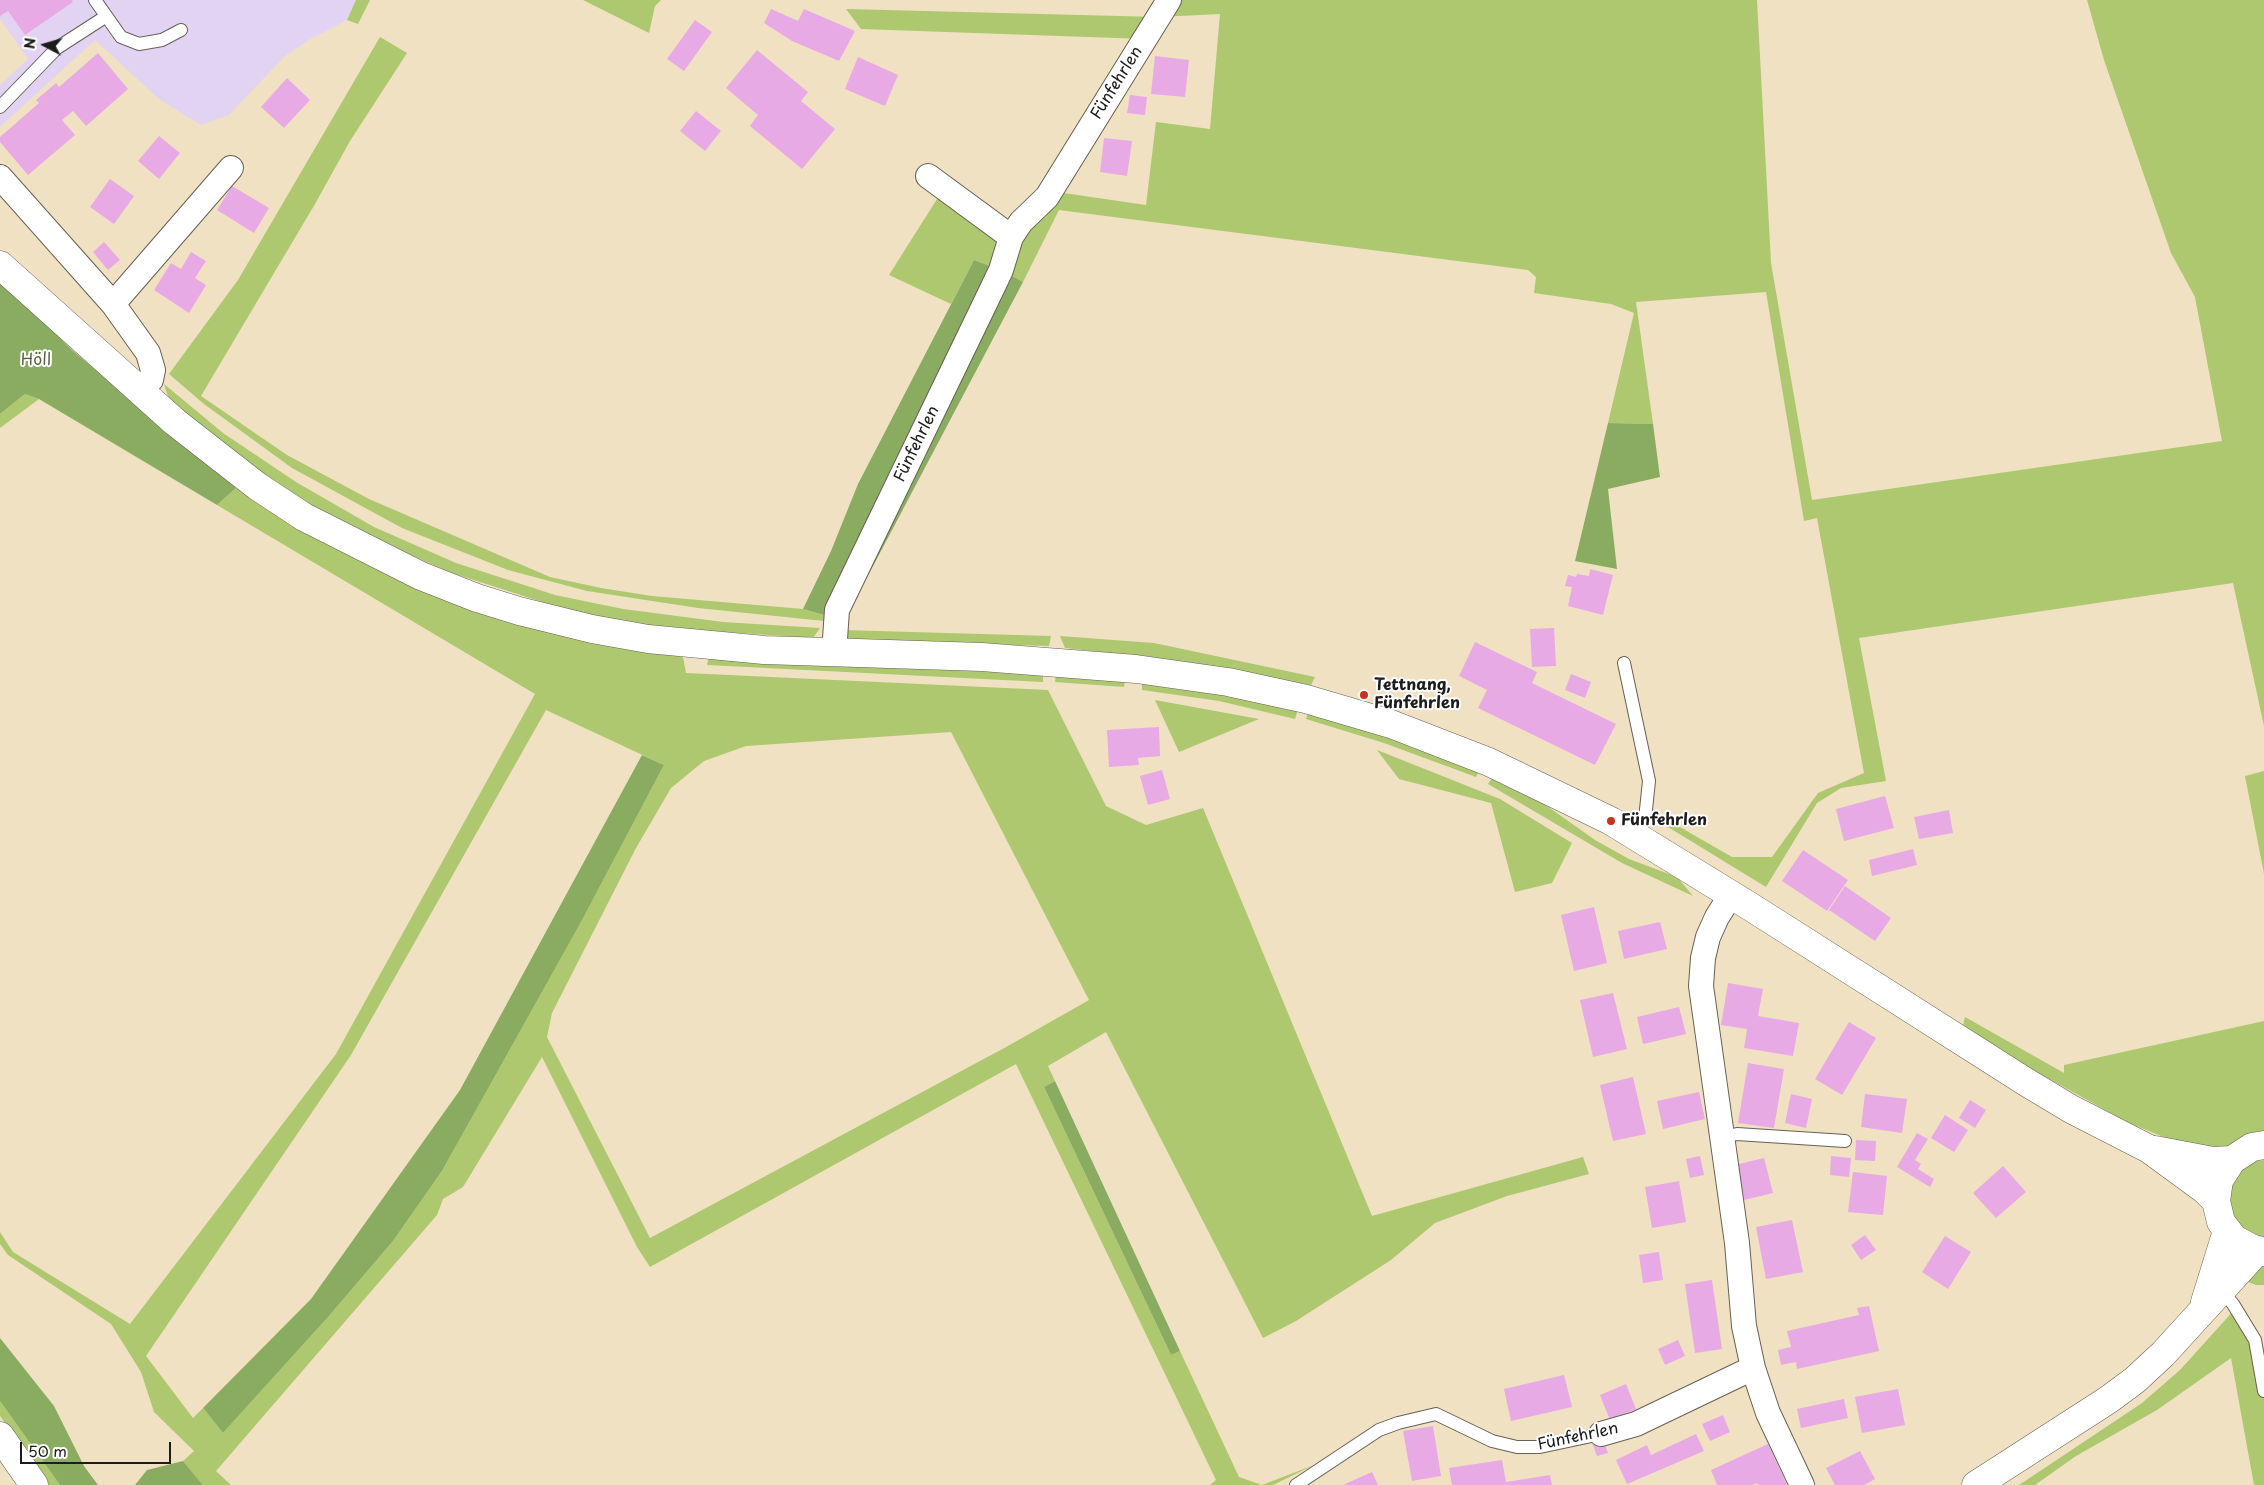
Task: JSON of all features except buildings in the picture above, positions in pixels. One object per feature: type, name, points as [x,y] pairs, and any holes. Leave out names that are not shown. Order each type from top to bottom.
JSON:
[{"type":"main road","points":[[0,265],[139,391],[213,453],[257,486],[304,517],[394,564],[477,598],[592,629],[648,639],[702,645],[834,653],[1052,661],[1136,669],[1228,682],[1306,699],[1391,724],[1489,762],[1594,812],[1731,895],[2026,1082],[2071,1109],[2149,1149],[2205,1190],[2216,1201]]},
{"type":"main road","points":[[1976,1485],[2108,1400],[2135,1380],[2162,1354],[2212,1299],[2261,1251],[2243,1245],[2227,1231],[2218,1212],[2216,1201],[2219,1180],[2232,1160],[2252,1147],[2264,1144]]},
{"type":"main road","points":[[2149,1149],[2213,1161],[2232,1160]]},
{"type":"main road","points":[[2212,1299],[2227,1231]]},
{"type":"main road","points":[[0,1436],[34,1485]]},
{"type":"street","name":"Fünfehrlen","points":[[834,653],[837,610],[994,284],[1011,237],[1021,222],[1047,197],[1169,0]]},
{"type":"street","points":[[113,304],[231,168]]},
{"type":"street","points":[[928,176],[1011,237]]},
{"type":"street","points":[[0,178],[113,304],[148,353],[153,370],[151,380],[139,391]]},
{"type":"street","points":[[1731,895],[1716,917],[1708,937],[1703,958],[1701,986],[1737,1243],[1744,1326],[1752,1368],[1768,1413],[1802,1485]]},
{"type":"street","name":"Fünfehrlen","points":[[1601,1434],[1636,1424],[1752,1368]]},
{"type":"lane","points":[[96,0],[105,16],[121,37],[139,44],[162,40],[181,30]]},
{"type":"lane","points":[[0,107],[57,48],[105,16]]},
{"type":"lane","points":[[1624,663],[1650,781],[1645,819],[1636,837]]},
{"type":"lane","points":[[1723,1137],[1737,1134],[1845,1141]]},
{"type":"lane","points":[[2212,1299],[2233,1304],[2255,1340],[2264,1391]]},
{"type":"lane","name":"Fünfehrlen","points":[[1296,1485],[1379,1430],[1398,1422],[1436,1414],[1492,1442],[1517,1447],[1540,1447],[1601,1434]]},
{"type":"shaded area","points":[[0,0],[356,0],[347,20],[309,40],[285,56],[229,115],[201,125],[160,100],[95,40],[0,127],[0,85],[28,59],[0,19]]},
{"type":"green space","points":[[356,0],[370,0],[358,24],[347,20]]},
{"type":"green space","points":[[583,0],[661,0],[655,6],[649,33]]},
{"type":"green space","points":[[1169,0],[1757,0],[1771,263],[1812,500],[2222,441],[2195,297],[2171,253],[2104,60],[2087,0],[2264,0],[2264,726],[2233,583],[1859,638],[1886,781],[1841,788],[1817,803],[1766,887],[1650,816],[1652,811],[1732,857],[1772,857],[1818,793],[1864,773],[1817,518],[1804,521],[1766,292],[1636,302],[1653,424],[1608,423],[1634,313],[1611,304],[1534,293],[1536,277],[1528,270],[1059,210],[1023,282],[1001,270],[974,260],[951,304],[889,275],[944,188],[1011,237],[1050,191],[1146,205],[1156,122],[1210,129],[1220,14],[1158,17]]},
{"type":"green space","points":[[846,9],[1158,17],[1145,39],[861,29]]},
{"type":"green space","points":[[380,37],[407,53],[350,141],[315,204],[201,396],[287,455],[369,499],[550,577],[652,596],[803,609],[826,616],[824,621],[698,608],[587,591],[508,570],[402,528],[292,468],[204,404],[169,374],[238,280]]},
{"type":"green space","points":[[974,260],[1001,270],[1023,282],[844,621],[803,609],[831,551],[858,484]]},
{"type":"green space","name":"Höll","points":[[0,279],[72,350],[236,488],[217,505],[39,399],[25,394],[0,414]]},
{"type":"green space","points":[[164,384],[223,433],[296,482],[374,527],[456,563],[555,595],[623,609],[723,622],[820,628],[813,638],[666,628],[564,609],[449,572],[354,530],[275,484],[198,426],[169,400]]},
{"type":"green space","points":[[25,394],[39,399],[0,428],[0,414]]},
{"type":"green space","points":[[1608,423],[1653,424],[1660,477],[1608,489],[1617,569],[1575,561]]},
{"type":"green space","points":[[236,488],[294,526],[376,569],[445,600],[529,625],[605,643],[683,657],[686,673],[1048,690],[1106,806],[1146,825],[1203,808],[1372,1216],[1583,1157],[1589,1174],[1507,1196],[1435,1223],[1391,1260],[1296,1321],[1263,1338],[1106,1032],[1048,1066],[1055,1081],[1044,1087],[1171,1355],[1180,1351],[1239,1477],[1262,1485],[1210,1485],[1216,1480],[1016,1064],[650,1267],[637,1247],[542,1057],[463,1187],[443,1199],[437,1215],[216,1471],[231,1485],[203,1485],[183,1461],[194,1451],[154,1412],[141,1372],[111,1324],[8,1255],[0,1244],[0,1232],[13,1252],[130,1324],[336,1054],[535,694],[217,505]],"holes":[[[546,710],[664,765],[580,924],[442,1171],[393,1241],[329,1316],[223,1433],[203,1408],[193,1418],[146,1356],[351,1055]],[[951,732],[1089,1000],[1008,1046],[650,1238],[547,1037],[552,1013],[636,848],[671,788],[704,761],[746,746]]]},
{"type":"green space","points":[[842,630],[1051,636],[1049,646],[844,640]]},
{"type":"green space","points":[[1060,636],[1154,643],[1315,677],[1311,685],[1170,660],[1065,648]]},
{"type":"green space","points":[[709,657],[1043,671],[1043,682],[707,665]]},
{"type":"green space","points":[[1056,674],[1125,679],[1124,687],[1055,682]]},
{"type":"green space","points":[[1142,683],[1182,687],[1298,709],[1295,719],[1219,701],[1142,690]]},
{"type":"green space","points":[[1155,700],[1259,719],[1179,752]]},
{"type":"green space","points":[[1308,712],[1385,735],[1479,771],[1476,777],[1384,743],[1306,719]]},
{"type":"green space","points":[[1377,750],[1500,799],[1572,843],[1552,883],[1515,892],[1491,803],[1399,779]]},
{"type":"green space","points":[[642,755],[664,765],[580,924],[442,1171],[393,1241],[329,1316],[223,1433],[203,1408],[311,1299],[460,1090]]},
{"type":"green space","points":[[2264,771],[2264,874],[2245,776]]},
{"type":"green space","points":[[1492,778],[1537,799],[1595,840],[1629,859],[1677,877],[1693,896],[1622,863],[1488,784]]},
{"type":"green space","points":[[1965,1017],[2064,1073],[2064,1065],[2264,1021],[2264,1131],[2223,1149],[2192,1147],[2166,1138],[2127,1122],[2017,1061],[1963,1025]]},
{"type":"green space","points":[[1055,1081],[1180,1351],[1171,1355],[1044,1087]]},
{"type":"green space","points":[[2264,1160],[2264,1240],[2258,1240],[2233,1222],[2227,1193],[2235,1174],[2252,1162]]},
{"type":"green space","points":[[2264,1265],[2264,1285],[2248,1282],[2248,1274]]},
{"type":"green space","points":[[2236,1308],[2264,1381],[2264,1485],[2254,1485],[2231,1358],[2157,1410],[2076,1456],[2035,1485],[2019,1485],[2142,1403],[2180,1370]]},
{"type":"green space","points":[[0,1338],[54,1406],[84,1466],[98,1485],[60,1485],[0,1401]]},
{"type":"green space","points":[[0,1401],[60,1485],[49,1485],[0,1416]]},
{"type":"green space","points":[[183,1461],[203,1485],[135,1485],[147,1470]]},
{"type":"green space","points":[[1314,1465],[1273,1485],[1262,1485]]},
{"type":"place","name":"Tettnang, Fünfehrlen","points":[[1364,695]]},
{"type":"place","name":"Fünfehrlen","points":[[1611,821]]}]
